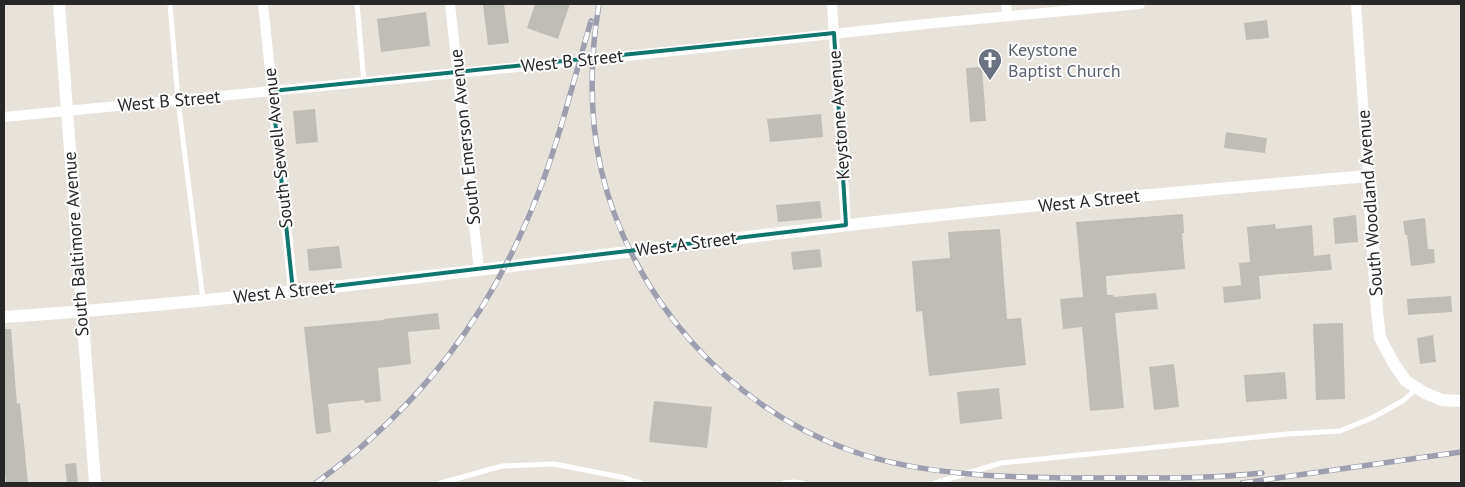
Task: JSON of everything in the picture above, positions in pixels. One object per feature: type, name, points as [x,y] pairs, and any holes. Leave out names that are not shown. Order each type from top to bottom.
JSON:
[{"type":"street","name":"South Baltimore Avenue","points":[[59,4],[95,483]]},
{"type":"street","name":"South Sewell Avenue","points":[[263,4],[293,291]]},
{"type":"street","name":"South Emerson Avenue","points":[[450,4],[479,270]]},
{"type":"street","name":"Keystone Avenue","points":[[832,4],[846,226]]},
{"type":"street","points":[[1006,4],[1007,16]]},
{"type":"street","name":"West B Street","points":[[4,117],[1140,4]]},
{"type":"street","name":"South Woodland Avenue","points":[[1356,4],[1380,338],[1406,381],[1425,394],[1442,400],[1461,401]]},
{"type":"street","name":"West A Street","points":[[4,317],[82,312],[293,291],[846,226],[1199,190],[1368,176]]},
{"type":"lane","points":[[170,4],[178,100],[204,300]]},
{"type":"lane","points":[[357,4],[364,82]]},
{"type":"lane","points":[[935,483],[1001,463],[1288,434],[1340,431],[1374,417],[1404,400],[1417,388]]},
{"type":"lane","points":[[441,483],[502,466],[554,464],[621,477],[640,483]]},
{"type":"lane","points":[[784,483],[802,483]]},
{"type":"highlighted area","points":[[834,33],[846,225],[293,291],[272,91]]},
{"type":"building","points":[[504,4],[509,43],[488,45],[483,5]]},
{"type":"building","points":[[535,4],[570,4],[558,39],[527,28]]},
{"type":"building","points":[[426,12],[430,46],[381,52],[377,19]]},
{"type":"building","points":[[1267,20],[1269,38],[1246,40],[1244,23]]},
{"type":"building","points":[[982,67],[986,121],[970,122],[966,68]]},
{"type":"building","points":[[315,109],[318,142],[296,144],[293,111]]},
{"type":"building","points":[[821,114],[823,137],[770,142],[767,119]]},
{"type":"building","points":[[1226,132],[1267,138],[1265,153],[1224,148]]},
{"type":"building","points":[[820,201],[822,218],[778,222],[776,205]]},
{"type":"building","points":[[1183,214],[1184,233],[1182,233],[1185,269],[1106,276],[1107,295],[1113,295],[1114,297],[1156,293],[1158,309],[1115,313],[1124,408],[1090,411],[1082,327],[1063,329],[1060,299],[1083,297],[1076,222]]},
{"type":"building","points":[[1356,215],[1358,242],[1335,244],[1333,218]]},
{"type":"building","points":[[1425,218],[1428,249],[1434,249],[1435,263],[1411,266],[1403,221]]},
{"type":"building","points":[[1275,224],[1276,229],[1312,225],[1314,256],[1330,254],[1332,270],[1259,276],[1261,299],[1224,303],[1223,287],[1241,285],[1239,263],[1250,262],[1247,227]]},
{"type":"building","points":[[1000,229],[1007,319],[1021,318],[1026,365],[929,376],[922,311],[916,312],[912,261],[950,258],[948,232]]},
{"type":"building","points":[[339,246],[342,268],[309,271],[307,249]]},
{"type":"building","points":[[820,249],[822,267],[793,270],[791,252]]},
{"type":"building","points":[[1451,296],[1452,312],[1408,315],[1407,299]]},
{"type":"building","points":[[438,313],[440,329],[408,332],[411,364],[378,368],[381,401],[365,403],[364,400],[328,404],[331,432],[316,434],[304,327]]},
{"type":"building","points":[[1343,323],[1345,399],[1316,400],[1313,324]]},
{"type":"building","points":[[4,329],[11,329],[17,404],[20,403],[28,483],[6,483],[4,462]]},
{"type":"building","points":[[1433,335],[1436,362],[1420,364],[1417,338]]},
{"type":"building","points":[[1174,364],[1179,407],[1154,410],[1149,367]]},
{"type":"building","points":[[1285,372],[1287,399],[1246,402],[1244,375]]},
{"type":"building","points":[[999,388],[1002,419],[960,424],[957,392]]},
{"type":"building","points":[[654,401],[712,407],[707,448],[649,442]]},
{"type":"building","points":[[76,463],[78,483],[67,483],[65,464]]},
{"type":"railway","points":[[599,4],[592,86],[594,128],[601,169],[615,215],[635,260],[660,302],[690,340],[725,375],[763,405],[805,430],[849,450],[910,466],[943,471],[1009,477],[1075,478],[1184,478],[1262,473]]},
{"type":"railway","points":[[316,483],[389,422],[420,389],[449,355],[475,318],[498,280],[519,238],[546,173],[591,21]]},
{"type":"railway","points":[[1242,483],[1461,452]]},
{"type":"place","name":"Keystone Baptist Church","points":[[990,81]]}]
